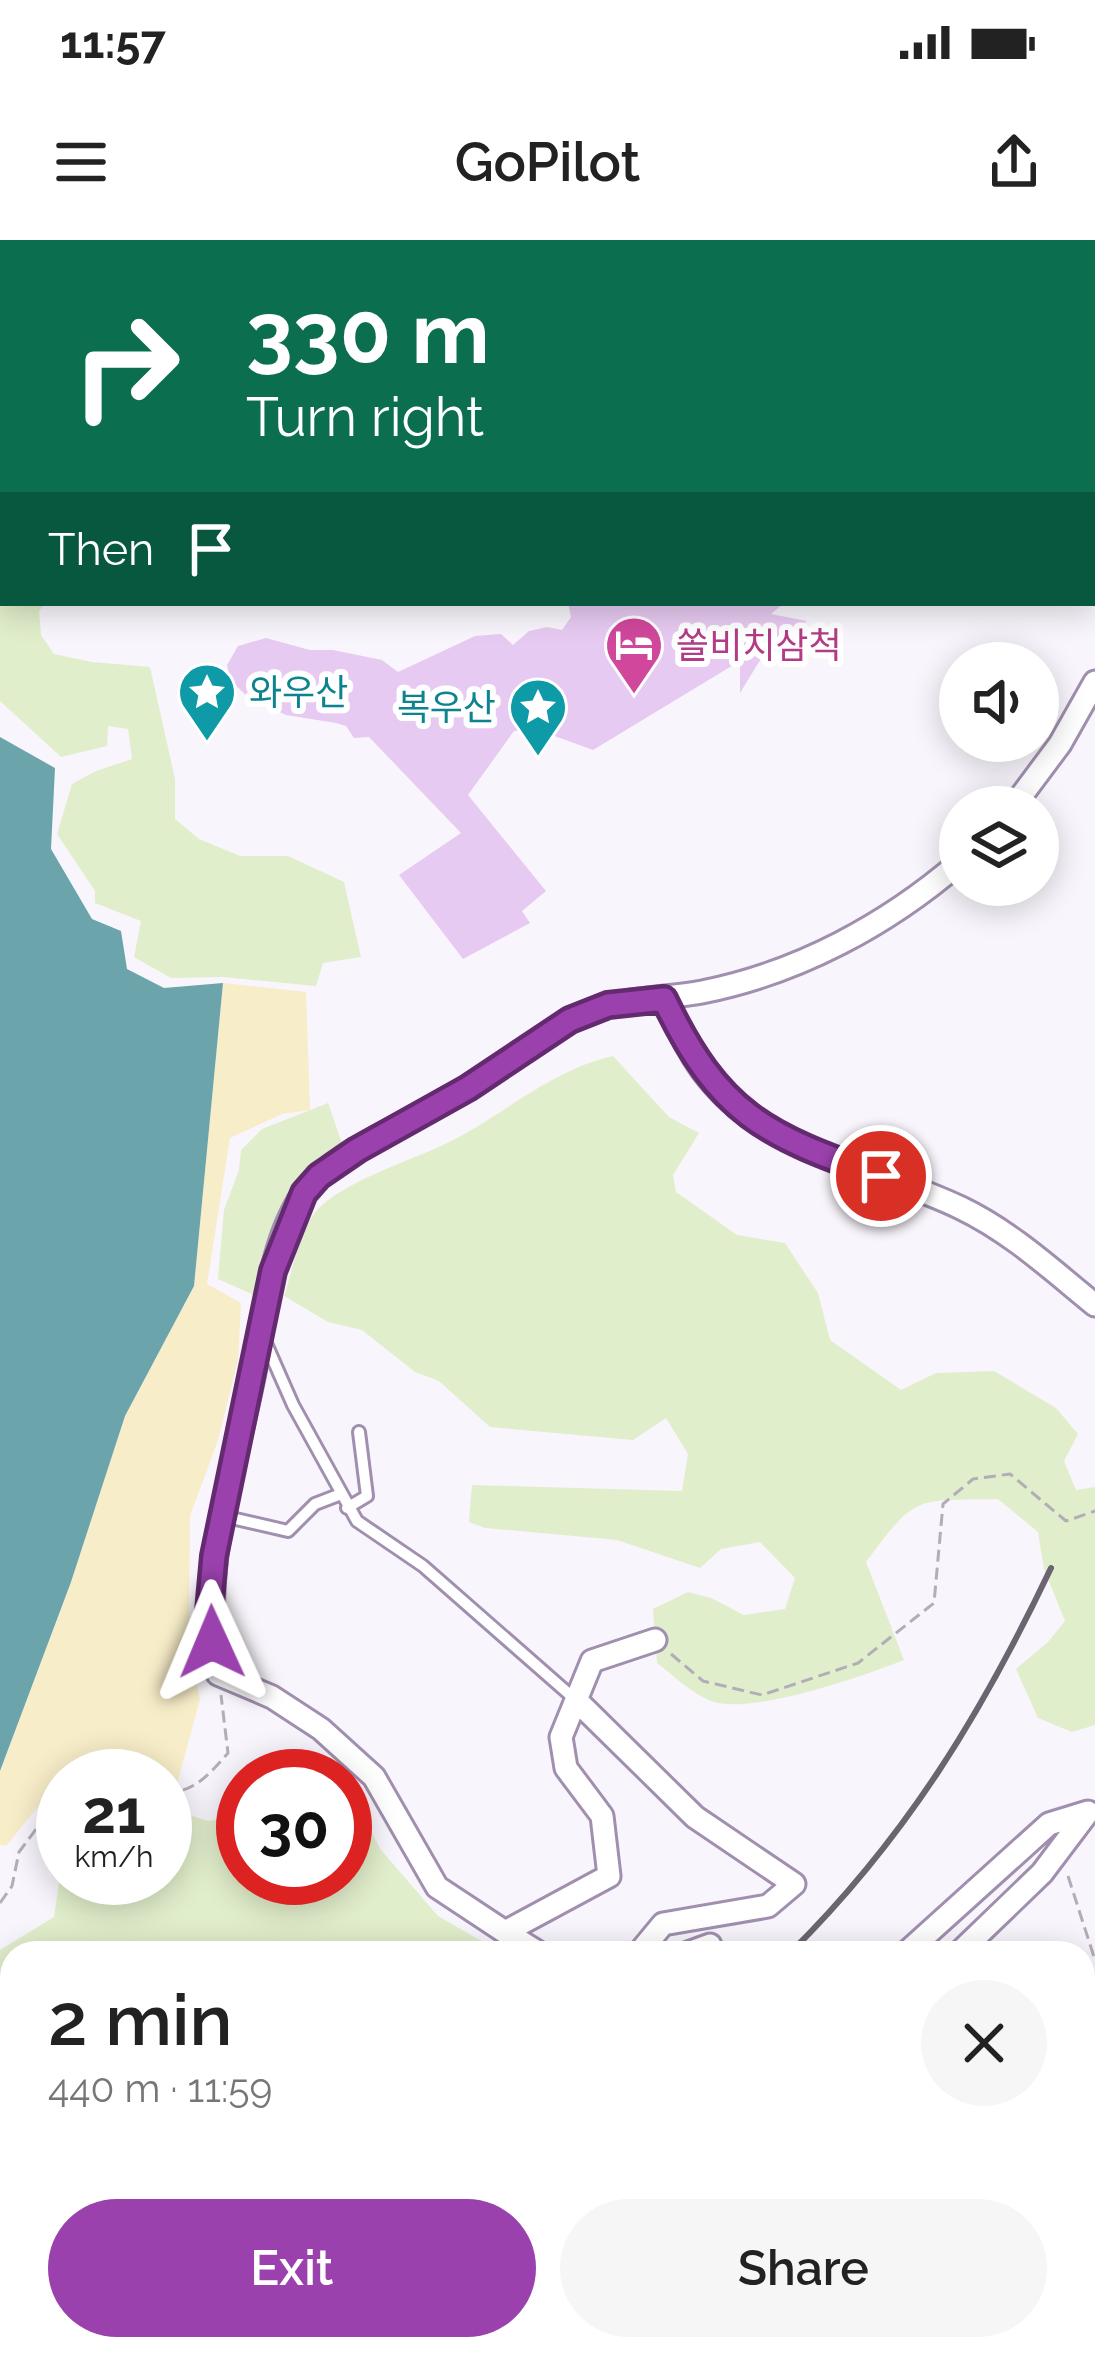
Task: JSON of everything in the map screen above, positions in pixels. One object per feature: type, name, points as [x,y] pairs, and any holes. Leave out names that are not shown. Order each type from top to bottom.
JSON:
[{"type":"street","points":[[1029,786],[1060,744],[1095,682]]},
{"type":"street","points":[[520,1941],[437,1887],[374,1777],[321,1729],[272,1697],[218,1674],[209,1611],[223,1516],[273,1271],[284,1238],[304,1193],[319,1176],[468,1088],[570,1020],[608,1005],[742,982],[831,948],[939,878]]},
{"type":"street","points":[[664,999],[707,1077],[743,1112],[802,1146],[941,1199],[991,1224],[1095,1305]]},
{"type":"street","points":[[505,1932],[609,1876],[602,1816],[566,1768],[560,1737],[592,1661],[656,1640]]},
{"type":"street","points":[[577,1701],[695,1817],[794,1884],[768,1906],[662,1924],[649,1941]]},
{"type":"street","points":[[920,1941],[1049,1824],[1088,1812],[1042,1873],[971,1941]]},
{"type":"street","points":[[932,1931],[940,1941]]},
{"type":"lane","points":[[262,1336],[346,1508],[373,1534],[424,1566],[577,1701]]},
{"type":"lane","points":[[346,1508],[367,1496],[358,1432]]},
{"type":"lane","points":[[223,1516],[288,1531],[315,1504],[341,1494]]},
{"type":"path","points":[[656,1640],[703,1681],[762,1695],[858,1663],[934,1604],[943,1504],[973,1479],[1010,1474],[1066,1521],[1095,1511]]},
{"type":"path","points":[[192,1786],[228,1754],[218,1674]]},
{"type":"path","points":[[0,1903],[12,1886],[19,1852],[36,1829]]},
{"type":"path","points":[[1067,1874],[1089,1941]]},
{"type":"green space","points":[[0,606],[43,606],[41,635],[54,654],[150,667],[175,779],[175,819],[199,839],[240,856],[288,856],[344,882],[361,957],[323,963],[316,986],[223,977],[171,978],[134,957],[141,921],[95,903],[95,891],[57,834],[72,784],[132,759],[128,729],[108,726],[107,746],[61,757],[0,701]]},
{"type":"green space","points":[[613,1056],[669,1117],[699,1133],[673,1175],[676,1192],[737,1235],[785,1243],[818,1293],[830,1340],[901,1390],[936,1373],[994,1371],[1056,1408],[1078,1434],[1064,1461],[1076,1490],[1095,1487],[1095,1725],[1072,1732],[1038,1718],[1016,1669],[1065,1621],[1044,1569],[1038,1532],[998,1499],[920,1505],[896,1523],[866,1562],[904,1660],[778,1699],[729,1704],[704,1698],[657,1663],[653,1609],[688,1592],[744,1615],[785,1609],[795,1578],[760,1542],[721,1549],[700,1568],[617,1540],[485,1528],[469,1522],[472,1485],[682,1491],[688,1454],[666,1418],[633,1440],[490,1427],[439,1381],[415,1372],[362,1330],[328,1322],[284,1296],[306,1228],[328,1200],[463,1135],[545,1084]]},
{"type":"green space","points":[[328,1103],[343,1146],[305,1178],[283,1211],[256,1296],[218,1279],[224,1210],[241,1150],[262,1129]]},
{"type":"green space","points":[[192,1816],[216,1820],[216,1905],[372,1905],[372,1833],[438,1916],[481,1941],[15,1941],[54,1917],[56,1905],[192,1905]]},
{"type":"sand","points":[[223,983],[306,992],[310,1110],[282,1114],[230,1138],[207,1284],[241,1303],[238,1360],[218,1440],[190,1516],[189,1611],[200,1699],[186,1749],[36,1749],[36,1809],[6,1846],[0,1845],[0,1771],[71,1582],[125,1416],[194,1286]]},
{"type":"water","points":[[0,737],[55,768],[51,849],[92,919],[121,931],[127,969],[164,988],[223,983],[194,1286],[125,1416],[71,1582],[0,1771]]},
{"type":"building","points":[[569,606],[780,606],[771,614],[807,621],[765,652],[740,693],[740,661],[593,750],[538,730],[514,731],[468,795],[546,891],[522,911],[530,923],[463,959],[399,875],[461,833],[369,737],[354,738],[346,726],[286,715],[248,697],[231,681],[227,665],[238,646],[266,638],[382,660],[398,672],[475,636],[501,634],[513,645],[529,631],[562,630],[571,617]]},
{"type":"railway","points":[[801,1941],[870,1865],[938,1772],[997,1674],[1051,1568]]},
{"type":"place","name":"쏠비치삼척","points":[[634,696]]},
{"type":"place","name":"와우산","points":[[207,743]]},
{"type":"place","name":"복우산","points":[[538,758]]},
{"type":"route","points":[[212,1642],[209,1611],[214,1556],[273,1271],[304,1193],[337,1163],[468,1088],[570,1020],[608,1005],[664,999],[707,1077],[743,1112],[802,1146],[881,1176]]}]
